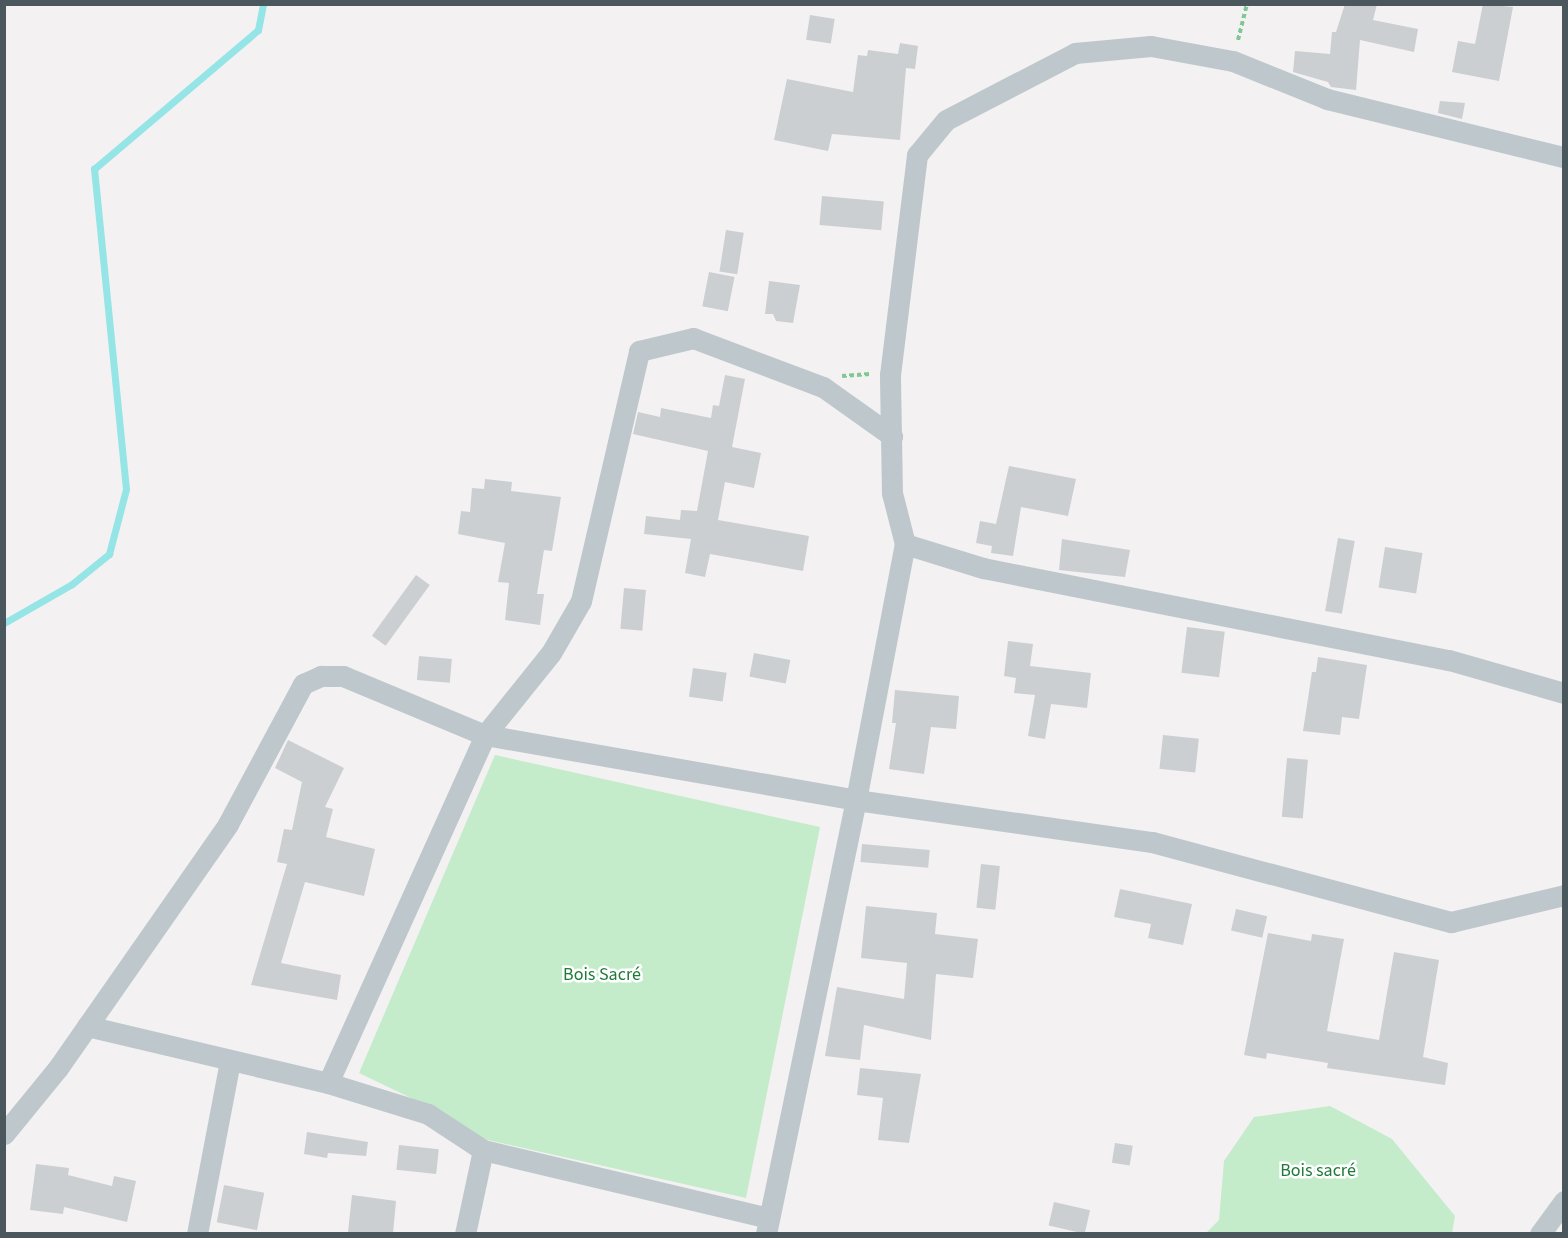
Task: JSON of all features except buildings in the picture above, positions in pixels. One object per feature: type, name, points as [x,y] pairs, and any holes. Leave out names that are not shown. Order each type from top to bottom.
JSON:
[{"type":"street","points":[[87,1026],[328,1083],[428,1114],[483,1150],[767,1226],[856,800],[905,544],[892,493],[890,375],[917,155],[946,120],[1075,53],[1150,46],[1233,61],[1327,99],[1563,157]]},
{"type":"street","points":[[328,1083],[485,735],[551,653],[582,601],[639,351],[693,339],[823,387],[892,436]]},
{"type":"street","points":[[905,544],[983,568],[1449,660],[1563,693]]},
{"type":"street","points":[[4,1134],[87,1026],[228,824],[303,684],[321,676],[344,676],[485,735],[856,800],[1152,843],[1451,922],[1563,895]]},
{"type":"street","points":[[197,1233],[230,1061]]},
{"type":"street","points":[[465,1233],[483,1150]]},
{"type":"street","points":[[1540,1233],[1563,1201]]},
{"type":"path","points":[[1233,61],[1247,4]]},
{"type":"path","points":[[823,387],[846,374],[890,375]]},
{"type":"green space","name":"Bois Sacré","points":[[495,755],[820,827],[746,1198],[470,1136],[413,1099],[359,1073]]},
{"type":"green space","name":"Bois sacré","points":[[1330,1106],[1392,1139],[1455,1216],[1452,1233],[1206,1233],[1219,1220],[1224,1161],[1254,1117]]},
{"type":"waterway","points":[[4,623],[72,584],[109,554],[126,489],[94,169],[258,30],[263,4]]}]
